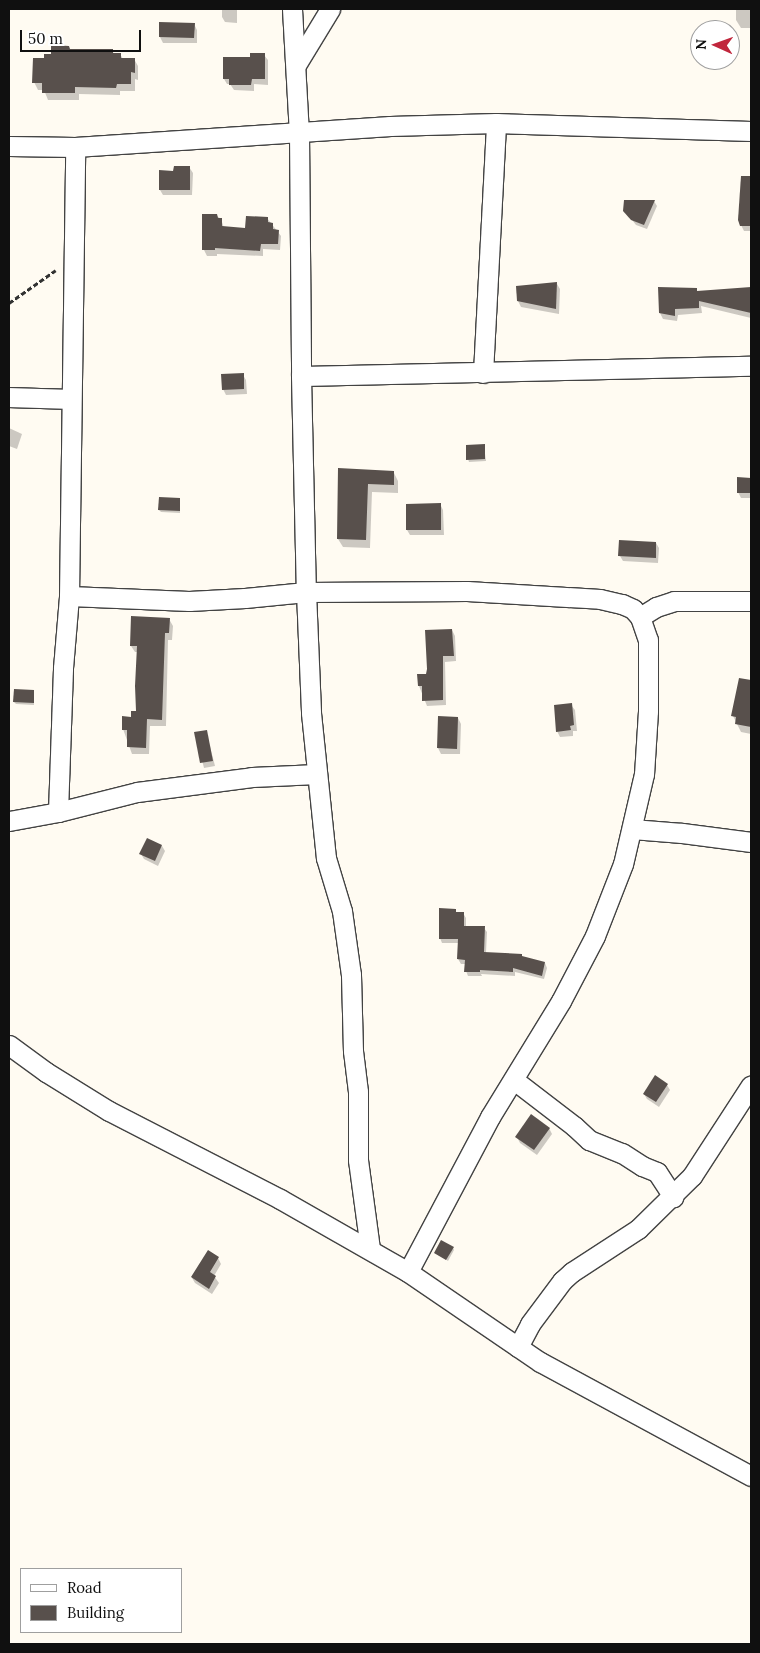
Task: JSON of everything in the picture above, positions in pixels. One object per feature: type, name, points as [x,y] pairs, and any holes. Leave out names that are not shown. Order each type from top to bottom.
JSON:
[{"type":"street","points":[[292,9],[299,133],[301,376],[311,713],[326,858],[342,911],[351,975],[353,1051],[358,1092],[358,1160],[370,1249]]},
{"type":"street","points":[[296,65],[330,9]]},
{"type":"street","points":[[482,372],[496,123]]},
{"type":"street","points":[[9,146],[75,146],[390,126],[496,123],[751,131]]},
{"type":"street","points":[[58,812],[63,668],[70,596],[75,146]]},
{"type":"street","points":[[301,376],[751,366]]},
{"type":"street","points":[[9,397],[71,399]]},
{"type":"street","points":[[70,596],[216,600],[306,592],[467,591],[590,598],[622,604],[633,609],[640,617],[648,640],[648,711],[644,774],[623,864],[594,936],[561,1001],[490,1117],[408,1272]]},
{"type":"street","points":[[640,617],[656,607],[674,601],[751,601]]},
{"type":"street","points":[[9,821],[58,812],[137,792],[252,777],[317,774]]},
{"type":"street","points":[[632,829],[674,832],[751,842]]},
{"type":"street","points":[[9,1045],[46,1072],[109,1111],[280,1199],[370,1249],[408,1272],[518,1347],[566,1377],[751,1476]]},
{"type":"street","points":[[514,1080],[574,1126],[589,1140],[622,1153],[642,1166],[657,1172],[673,1197]]},
{"type":"street","points":[[518,1347],[530,1324],[562,1281],[572,1272],[638,1230],[692,1176],[751,1084]]},
{"type":"path","points":[[9,303],[73,258]]},
{"type":"building","points":[[159,22],[195,23],[194,38],[159,37]]},
{"type":"building","points":[[51,45],[69,46],[70,49],[113,49],[113,53],[121,53],[121,58],[135,58],[135,73],[131,72],[131,84],[117,84],[116,88],[75,87],[75,93],[42,93],[42,83],[32,83],[33,58],[44,58],[44,54],[51,54]]},
{"type":"building","points":[[250,53],[265,53],[265,79],[252,79],[251,85],[229,85],[229,79],[223,79],[223,57],[250,57]]},
{"type":"building","points":[[174,166],[190,166],[190,190],[159,190],[159,170],[173,171]]},
{"type":"building","points":[[741,176],[751,176],[751,226],[740,226],[738,220]]},
{"type":"building","points":[[624,200],[655,200],[644,225],[631,220],[623,211]]},
{"type":"building","points":[[202,214],[217,214],[218,218],[222,218],[222,226],[245,228],[246,216],[268,217],[268,222],[273,223],[273,229],[279,230],[278,244],[261,244],[260,251],[215,248],[215,250],[202,250]]},
{"type":"building","points":[[557,282],[556,309],[517,301],[516,286]]},
{"type":"building","points":[[658,287],[697,288],[697,291],[751,287],[751,313],[699,301],[699,308],[675,309],[675,316],[659,313]]},
{"type":"building","points":[[244,373],[244,389],[222,390],[221,374]]},
{"type":"building","points":[[485,444],[485,459],[466,460],[466,445]]},
{"type":"building","points":[[338,468],[394,471],[394,485],[368,484],[366,540],[337,539]]},
{"type":"building","points":[[737,477],[751,478],[751,493],[737,493]]},
{"type":"building","points":[[159,497],[180,498],[180,511],[158,510]]},
{"type":"building","points":[[441,503],[441,530],[406,530],[406,504]]},
{"type":"building","points":[[619,540],[656,542],[656,558],[618,556]]},
{"type":"building","points":[[131,616],[170,618],[169,633],[165,633],[162,720],[147,719],[146,748],[127,747],[127,730],[122,730],[122,716],[131,717],[131,711],[136,711],[137,646],[130,646]]},
{"type":"building","points":[[452,629],[454,656],[443,656],[443,700],[422,701],[422,686],[418,686],[417,674],[426,674],[427,669],[425,630]]},
{"type":"building","points":[[739,678],[751,680],[751,727],[735,724],[736,717],[731,716]]},
{"type":"building","points":[[14,689],[34,690],[34,703],[13,702]]},
{"type":"building","points":[[572,703],[574,725],[570,726],[571,730],[556,732],[554,705]]},
{"type":"building","points":[[438,716],[458,717],[457,749],[437,748]]},
{"type":"building","points":[[207,730],[213,761],[200,763],[194,732]]},
{"type":"building","points":[[147,838],[162,845],[155,861],[139,854]]},
{"type":"building","points":[[439,908],[456,909],[456,912],[464,912],[464,926],[485,926],[484,952],[522,954],[522,956],[545,962],[542,976],[513,968],[513,972],[480,970],[480,972],[464,972],[465,960],[457,959],[458,939],[439,939]]},
{"type":"building","points":[[655,1075],[668,1084],[656,1102],[643,1094]]},
{"type":"building","points":[[531,1114],[550,1128],[534,1150],[515,1137]]},
{"type":"building","points":[[441,1240],[454,1247],[446,1260],[434,1253]]},
{"type":"building","points":[[208,1250],[219,1257],[210,1272],[216,1276],[209,1289],[191,1277]]}]
